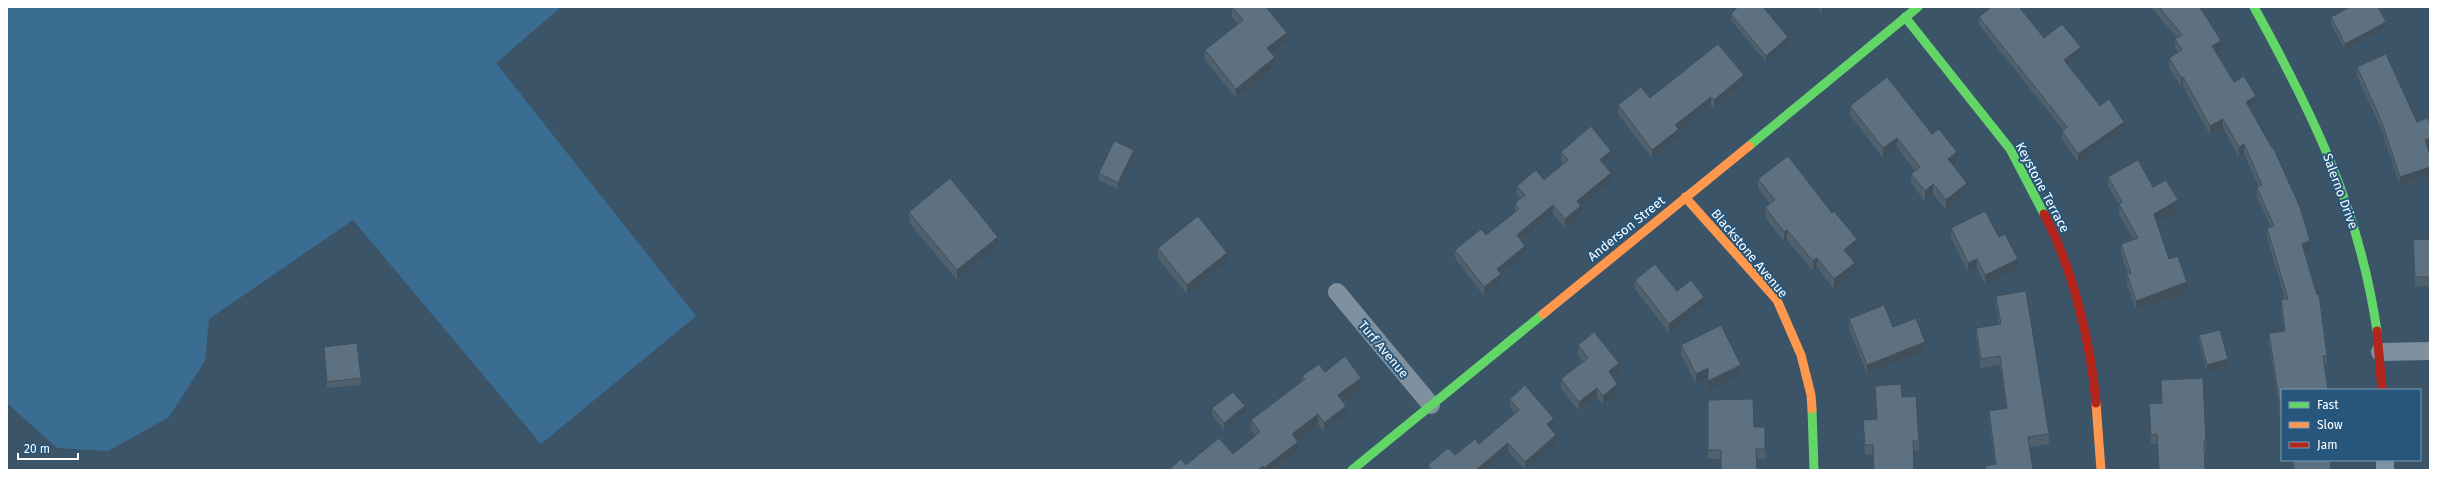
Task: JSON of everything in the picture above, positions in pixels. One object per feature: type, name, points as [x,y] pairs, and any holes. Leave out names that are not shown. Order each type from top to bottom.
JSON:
[{"type":"street","name":"Anderson Street","points":[[1352,470],[1918,7]]},
{"type":"street","name":"Salerno Drive","points":[[2254,7],[2294,80],[2336,172],[2360,241],[2380,352],[2382,389]]},
{"type":"street","name":"Keystone Terrace","points":[[1905,17],[2010,149],[2055,234],[2084,326],[2095,394],[2101,470]]},
{"type":"street","name":"Blackstone Avenue","points":[[1685,197],[1777,300],[1801,355],[1811,395],[1814,470]]},
{"type":"street","name":"Turf Avenue","points":[[1336,292],[1431,405]]},
{"type":"street","points":[[2380,352],[2430,351]]},
{"type":"shaded area","points":[[7,7],[561,7],[496,63],[696,316],[541,444],[353,220],[209,319],[205,361],[169,417],[108,451],[57,448],[7,403]]},
{"type":"building","points":[[1232,7],[1266,7],[1287,33],[1267,48],[1275,57],[1236,89],[1205,50],[1243,20]]},
{"type":"building","points":[[1738,7],[1763,7],[1788,37],[1766,56],[1731,14]]},
{"type":"building","points":[[1991,7],[2019,7],[2044,38],[2062,24],[2081,47],[2064,60],[2100,106],[2109,99],[2124,122],[2078,154],[2062,131],[2067,127],[1979,17]]},
{"type":"building","points":[[2159,7],[2199,7],[2205,15],[2221,41],[2212,46],[2234,82],[2244,76],[2256,96],[2246,102],[2272,148],[2273,147],[2300,207],[2310,241],[2302,244],[2317,295],[2319,294],[2327,356],[2323,356],[2328,389],[2281,389],[2281,406],[2269,333],[2285,331],[2281,299],[2288,299],[2267,228],[2274,226],[2257,188],[2262,185],[2244,144],[2239,147],[2223,119],[2210,126],[2183,77],[2181,78],[2169,58],[2182,50],[2175,39],[2182,35]]},
{"type":"building","points":[[2350,7],[2378,7],[2386,22],[2345,44],[2331,17]]},
{"type":"building","points":[[1718,44],[1744,75],[1714,100],[1711,97],[1675,125],[1679,129],[1652,150],[1618,105],[1641,87],[1650,98]]},
{"type":"building","points":[[2386,54],[2417,122],[2428,118],[2430,125],[2430,138],[2425,140],[2430,155],[2430,167],[2400,177],[2381,120],[2357,67]]},
{"type":"building","points":[[1887,77],[1932,134],[1939,129],[1957,152],[1948,159],[1967,183],[1946,200],[1933,184],[1925,191],[1911,174],[1920,167],[1897,138],[1883,148],[1850,106]]},
{"type":"building","points":[[1591,126],[1611,151],[1600,160],[1611,173],[1577,201],[1581,206],[1565,219],[1553,205],[1517,235],[1525,246],[1497,269],[1501,274],[1484,287],[1455,250],[1481,229],[1486,235],[1519,209],[1515,203],[1525,195],[1517,186],[1536,170],[1544,180],[1568,160],[1561,152]]},
{"type":"building","points":[[1114,141],[1134,150],[1118,183],[1099,173]]},
{"type":"building","points":[[1788,156],[1832,213],[1834,211],[1857,239],[1844,250],[1855,263],[1834,279],[1817,258],[1813,261],[1787,230],[1784,232],[1765,207],[1775,200],[1758,179]]},
{"type":"building","points":[[2138,160],[2153,187],[2166,180],[2178,200],[2154,214],[2169,259],[2178,256],[2187,282],[2136,301],[2127,274],[2131,273],[2121,244],[2138,238],[2119,204],[2122,202],[2108,177]]},
{"type":"building","points":[[950,178],[998,237],[957,270],[909,212]]},
{"type":"building","points":[[1985,211],[1999,237],[2005,234],[2018,259],[1985,275],[1977,259],[1968,263],[1951,228]]},
{"type":"building","points":[[1198,216],[1227,253],[1187,285],[1158,248]]},
{"type":"building","points":[[2430,239],[2430,277],[2415,277],[2413,240]]},
{"type":"building","points":[[1655,264],[1677,291],[1691,280],[1704,297],[1669,324],[1635,280]]},
{"type":"building","points":[[2026,291],[2049,434],[2028,437],[2033,470],[1986,470],[1985,466],[1996,464],[1989,411],[2007,408],[2000,356],[1981,359],[1976,328],[2001,324],[1996,296]]},
{"type":"building","points":[[1884,305],[1893,327],[1916,318],[1925,342],[1867,365],[1849,319]]},
{"type":"building","points":[[1721,325],[1741,365],[1708,381],[1708,368],[1696,374],[1681,345]]},
{"type":"building","points":[[2220,330],[2228,359],[2207,365],[2199,335]]},
{"type":"building","points":[[1594,332],[1619,363],[1609,371],[1617,384],[1603,396],[1597,388],[1579,402],[1561,379],[1588,358],[1578,345]]},
{"type":"building","points":[[357,343],[361,378],[327,382],[324,347]]},
{"type":"building","points":[[1345,356],[1361,378],[1338,395],[1346,406],[1324,423],[1318,414],[1292,434],[1298,442],[1264,468],[1263,466],[1258,470],[1170,469],[1181,459],[1186,465],[1219,438],[1233,454],[1260,432],[1251,420],[1305,379],[1302,376],[1319,364],[1325,372]]},
{"type":"building","points":[[2203,378],[2206,441],[2204,441],[2205,470],[2159,470],[2157,434],[2151,435],[2149,404],[2162,403],[2161,380]]},
{"type":"building","points":[[1901,384],[1902,397],[1916,396],[1919,441],[1913,441],[1914,470],[1874,470],[1873,445],[1865,445],[1863,420],[1877,419],[1875,386]]},
{"type":"building","points":[[1525,385],[1554,419],[1547,424],[1556,435],[1525,462],[1508,443],[1476,470],[1432,470],[1428,465],[1448,448],[1455,455],[1475,439],[1479,444],[1519,410],[1510,399]]},
{"type":"building","points":[[1233,392],[1245,406],[1224,423],[1212,408]]},
{"type":"building","points":[[1753,399],[1754,427],[1765,427],[1765,449],[1756,449],[1757,470],[1721,470],[1721,450],[1708,450],[1708,400]]},
{"type":"building","points":[[2293,461],[2330,461],[2331,470],[2294,470]]},
{"type":"traffic: fast","points":[[1749,146],[1918,7]]},
{"type":"traffic: fast","points":[[2254,7],[2296,85],[2331,163],[2346,203],[2358,244],[2369,286],[2377,331]]},
{"type":"traffic: fast","points":[[1905,17],[2010,149],[2044,214]]},
{"type":"traffic: fast","points":[[1352,470],[1543,314]]},
{"type":"traffic: fast","points":[[1812,409],[1814,470]]},
{"type":"traffic: slow","points":[[1543,314],[1749,146]]},
{"type":"traffic: slow","points":[[1685,197],[1777,300],[1801,355],[1811,395],[1812,409]]},
{"type":"traffic: slow","points":[[2096,403],[2101,470]]},
{"type":"traffic: jam","points":[[2044,214],[2063,257],[2079,306],[2090,355],[2096,403]]},
{"type":"traffic: jam","points":[[2377,331],[2382,389]]}]
